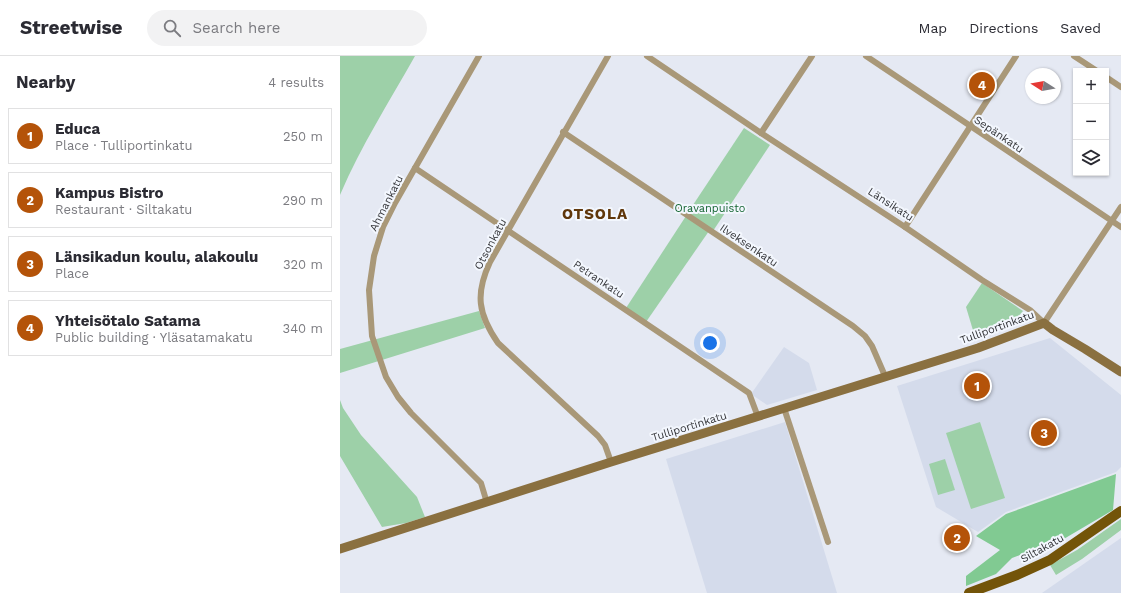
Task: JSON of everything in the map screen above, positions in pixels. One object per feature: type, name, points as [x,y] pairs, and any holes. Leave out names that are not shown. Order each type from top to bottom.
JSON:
[{"type":"main road","name":"Siltakatu","points":[[969,593],[1017,575],[1050,560],[1121,511]]},
{"type":"street","name":"Ahmankatu","points":[[479,56],[382,227],[374,256],[368,290],[372,336],[386,377],[398,397],[411,413],[481,483],[487,503]]},
{"type":"street","name":"Otsonkatu","points":[[608,56],[490,262],[483,277],[480,296],[482,315],[493,337],[502,348],[598,436],[605,445],[611,462]]},
{"type":"street","name":"Länsikatu","points":[[647,56],[982,280],[1030,310],[1053,330],[1121,372]]},
{"type":"street","points":[[761,133],[812,56]]},
{"type":"street","name":"Sepänkatu","points":[[866,56],[1121,228]]},
{"type":"street","points":[[904,227],[1016,56]]},
{"type":"street","points":[[1074,56],[1092,68]]},
{"type":"street","points":[[1109,79],[1121,87]]},
{"type":"street","name":"Ilveksenkatu","points":[[564,132],[853,326],[865,336],[872,346],[885,376]]},
{"type":"street","name":"Petrankatu","points":[[415,168],[749,393],[758,417]]},
{"type":"street","points":[[1044,323],[1121,207]]},
{"type":"street","name":"Tulliportinkatu","points":[[340,549],[611,462],[978,348],[1044,323]]},
{"type":"street","points":[[784,408],[828,542]]},
{"type":"shaded area","points":[[1050,338],[1121,395],[1121,467],[1116,472],[1006,512],[978,532],[936,507],[897,386]]},
{"type":"shaded area","points":[[784,347],[809,363],[817,390],[767,405],[751,394]]},
{"type":"shaded area","points":[[785,422],[837,593],[707,593],[666,459]]},
{"type":"shaded area","points":[[1121,538],[1121,593],[1042,593]]},
{"type":"green space","points":[[340,56],[415,56],[366,142],[340,195]]},
{"type":"green space","name":"Oravanpuisto","points":[[744,128],[770,145],[713,231],[687,214]]},
{"type":"green space","name":"Oravanpuisto","points":[[686,216],[709,231],[646,322],[626,308]]},
{"type":"green space","points":[[982,283],[1023,311],[1014,321],[975,337],[966,307]]},
{"type":"green space","points":[[479,311],[485,328],[340,373],[340,349]]},
{"type":"green space","points":[[340,400],[343,408],[361,435],[417,497],[425,517],[406,523],[382,527],[340,456]]},
{"type":"green space","points":[[980,422],[1005,498],[971,509],[946,433]]},
{"type":"green space","points":[[945,459],[955,490],[938,495],[929,464]]},
{"type":"green space","points":[[1116,474],[1113,510],[1062,540],[1012,558],[996,574],[966,586],[966,576],[1000,550],[976,536],[1006,514]]},
{"type":"green space","points":[[1121,519],[1121,530],[1082,559],[1056,575],[1050,565],[1077,550]]},
{"type":"place","name":"Yhteisötalo Satama","points":[[982,85]]},
{"type":"place","name":"Educa","points":[[977,386]]},
{"type":"place","name":"Länsikadun koulu, alakoulu","points":[[1044,433]]},
{"type":"place","name":"Kampus Bistro","points":[[957,538]]},
{"type":"district","name":"OTSOLA","points":[[595,214]]}]
